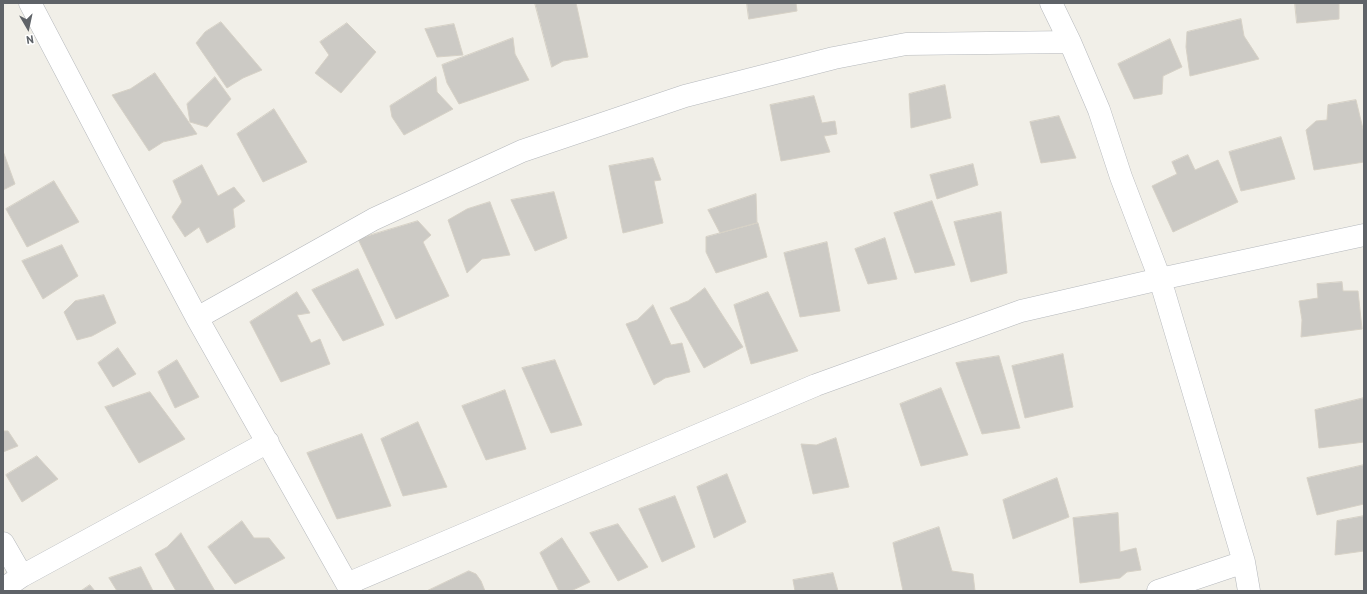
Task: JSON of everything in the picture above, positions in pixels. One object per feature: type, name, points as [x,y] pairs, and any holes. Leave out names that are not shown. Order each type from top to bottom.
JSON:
[{"type":"street","points":[[30,3],[197,318],[349,588],[816,385],[1021,311],[1364,235]]},
{"type":"street","points":[[1051,3],[1070,42],[1099,110],[1121,177],[1160,279],[1244,562],[1249,591]]},
{"type":"street","points":[[197,318],[374,219],[522,151],[685,96],[834,58],[906,44],[1070,42]]},
{"type":"street","points":[[3,589],[22,576],[268,442]]},
{"type":"street","points":[[3,543],[22,576]]},
{"type":"street","points":[[1158,591],[1244,562]]},
{"type":"building","points":[[535,3],[576,3],[588,57],[563,61],[552,67]]},
{"type":"building","points":[[747,3],[796,3],[797,11],[749,19]]},
{"type":"building","points":[[1295,3],[1339,3],[1339,19],[1297,23]]},
{"type":"building","points":[[1241,19],[1244,36],[1259,59],[1190,76],[1186,47],[1187,32]]},
{"type":"building","points":[[221,22],[262,70],[243,78],[227,88],[196,43],[205,32]]},
{"type":"building","points":[[347,23],[376,52],[341,93],[315,73],[329,55],[320,42]]},
{"type":"building","points":[[454,24],[463,55],[437,57],[425,29]]},
{"type":"building","points":[[513,38],[515,54],[529,80],[459,104],[447,83],[442,65]]},
{"type":"building","points":[[1170,39],[1182,67],[1163,76],[1162,94],[1134,99],[1118,64]]},
{"type":"building","points":[[155,73],[197,134],[163,142],[149,151],[112,95],[130,89]]},
{"type":"building","points":[[215,77],[231,99],[207,127],[190,122],[187,104]]},
{"type":"building","points":[[436,77],[437,92],[453,109],[404,135],[392,117],[390,106]]},
{"type":"building","points":[[945,85],[951,118],[911,128],[909,94]]},
{"type":"building","points":[[814,96],[822,123],[835,121],[837,134],[824,136],[830,152],[781,161],[770,105]]},
{"type":"building","points":[[1356,100],[1364,133],[1364,162],[1314,170],[1306,130],[1316,121],[1327,120],[1328,105]]},
{"type":"building","points":[[274,109],[307,162],[263,182],[237,134]]},
{"type":"building","points":[[1059,116],[1076,158],[1041,163],[1030,122]]},
{"type":"building","points":[[1281,137],[1295,179],[1241,191],[1229,152]]},
{"type":"building","points":[[3,151],[15,184],[3,190]]},
{"type":"building","points":[[1188,155],[1195,170],[1218,160],[1238,202],[1173,232],[1152,186],[1177,174],[1172,162]]},
{"type":"building","points":[[653,158],[661,180],[654,181],[663,223],[623,233],[609,166]]},
{"type":"building","points":[[973,164],[978,185],[937,199],[930,175]]},
{"type":"building","points":[[202,165],[218,196],[234,187],[245,201],[233,209],[235,227],[207,243],[199,227],[185,237],[172,217],[182,202],[173,181]]},
{"type":"building","points":[[54,181],[79,222],[27,247],[6,209]]},
{"type":"building","points":[[554,192],[567,238],[535,251],[511,200]]},
{"type":"building","points":[[756,194],[757,223],[720,233],[708,210]]},
{"type":"building","points":[[932,201],[955,265],[915,273],[894,213]]},
{"type":"building","points":[[490,202],[510,255],[482,259],[467,273],[448,220],[467,209]]},
{"type":"building","points":[[1001,212],[1007,273],[971,282],[954,222]]},
{"type":"building","points":[[418,221],[431,235],[423,242],[449,296],[396,319],[358,239]]},
{"type":"building","points":[[758,223],[767,257],[716,273],[706,252],[706,237]]},
{"type":"building","points":[[885,238],[897,279],[868,284],[855,249]]},
{"type":"building","points":[[827,242],[840,311],[800,317],[784,253]]},
{"type":"building","points":[[62,245],[78,276],[43,299],[22,261]]},
{"type":"building","points":[[358,269],[384,325],[343,341],[312,290]]},
{"type":"building","points":[[1342,282],[1343,291],[1358,291],[1362,329],[1301,337],[1302,320],[1299,301],[1318,298],[1317,284]]},
{"type":"building","points":[[705,288],[743,347],[704,368],[670,308],[688,301]]},
{"type":"building","points":[[297,292],[310,313],[297,315],[311,343],[320,339],[330,364],[281,382],[250,322]]},
{"type":"building","points":[[768,292],[798,351],[751,364],[734,305]]},
{"type":"building","points":[[104,295],[116,323],[92,336],[77,340],[64,312],[75,301]]},
{"type":"building","points":[[653,305],[671,345],[682,343],[690,372],[665,378],[654,385],[626,324],[637,320]]},
{"type":"building","points":[[118,348],[136,374],[113,387],[98,363]]},
{"type":"building","points":[[1063,354],[1073,407],[1025,418],[1012,366]]},
{"type":"building","points":[[999,356],[1020,428],[982,434],[956,363]]},
{"type":"building","points":[[177,360],[199,397],[175,408],[158,372]]},
{"type":"building","points":[[555,360],[582,425],[551,433],[522,368]]},
{"type":"building","points":[[941,388],[968,455],[921,466],[900,404]]},
{"type":"building","points":[[505,390],[526,449],[486,460],[462,406]]},
{"type":"building","points":[[150,392],[185,439],[139,463],[105,407]]},
{"type":"building","points":[[1364,398],[1364,442],[1319,448],[1315,410]]},
{"type":"building","points":[[418,422],[447,487],[403,496],[381,439]]},
{"type":"building","points":[[3,431],[8,431],[18,446],[3,452]]},
{"type":"building","points":[[362,434],[391,506],[337,519],[307,453]]},
{"type":"building","points":[[836,438],[849,487],[813,494],[801,444],[816,445]]},
{"type":"building","points":[[37,456],[58,479],[22,502],[6,475]]},
{"type":"building","points":[[1364,465],[1364,504],[1317,515],[1307,478]]},
{"type":"building","points":[[727,474],[746,522],[714,538],[697,487]]},
{"type":"building","points":[[1057,478],[1069,517],[1013,539],[1003,500]]},
{"type":"building","points":[[675,496],[695,547],[662,562],[639,509]]},
{"type":"building","points":[[1118,513],[1120,552],[1136,548],[1141,570],[1127,572],[1120,578],[1080,583],[1073,518]]},
{"type":"building","points":[[1364,516],[1364,551],[1335,555],[1337,521]]},
{"type":"building","points":[[242,521],[254,538],[269,538],[285,558],[235,584],[208,547]]},
{"type":"building","points":[[618,524],[648,567],[618,581],[590,533]]},
{"type":"building","points":[[939,527],[952,571],[973,574],[975,591],[903,591],[893,543]]},
{"type":"building","points":[[181,533],[215,591],[176,591],[155,554],[167,547]]},
{"type":"building","points":[[562,538],[590,582],[571,591],[559,591],[540,553]]},
{"type":"building","points":[[141,567],[153,591],[117,591],[109,578]]},
{"type":"building","points":[[469,571],[476,574],[485,591],[427,591]]},
{"type":"building","points":[[833,573],[838,591],[795,591],[793,580]]},
{"type":"building","points":[[90,585],[95,591],[81,591]]}]
